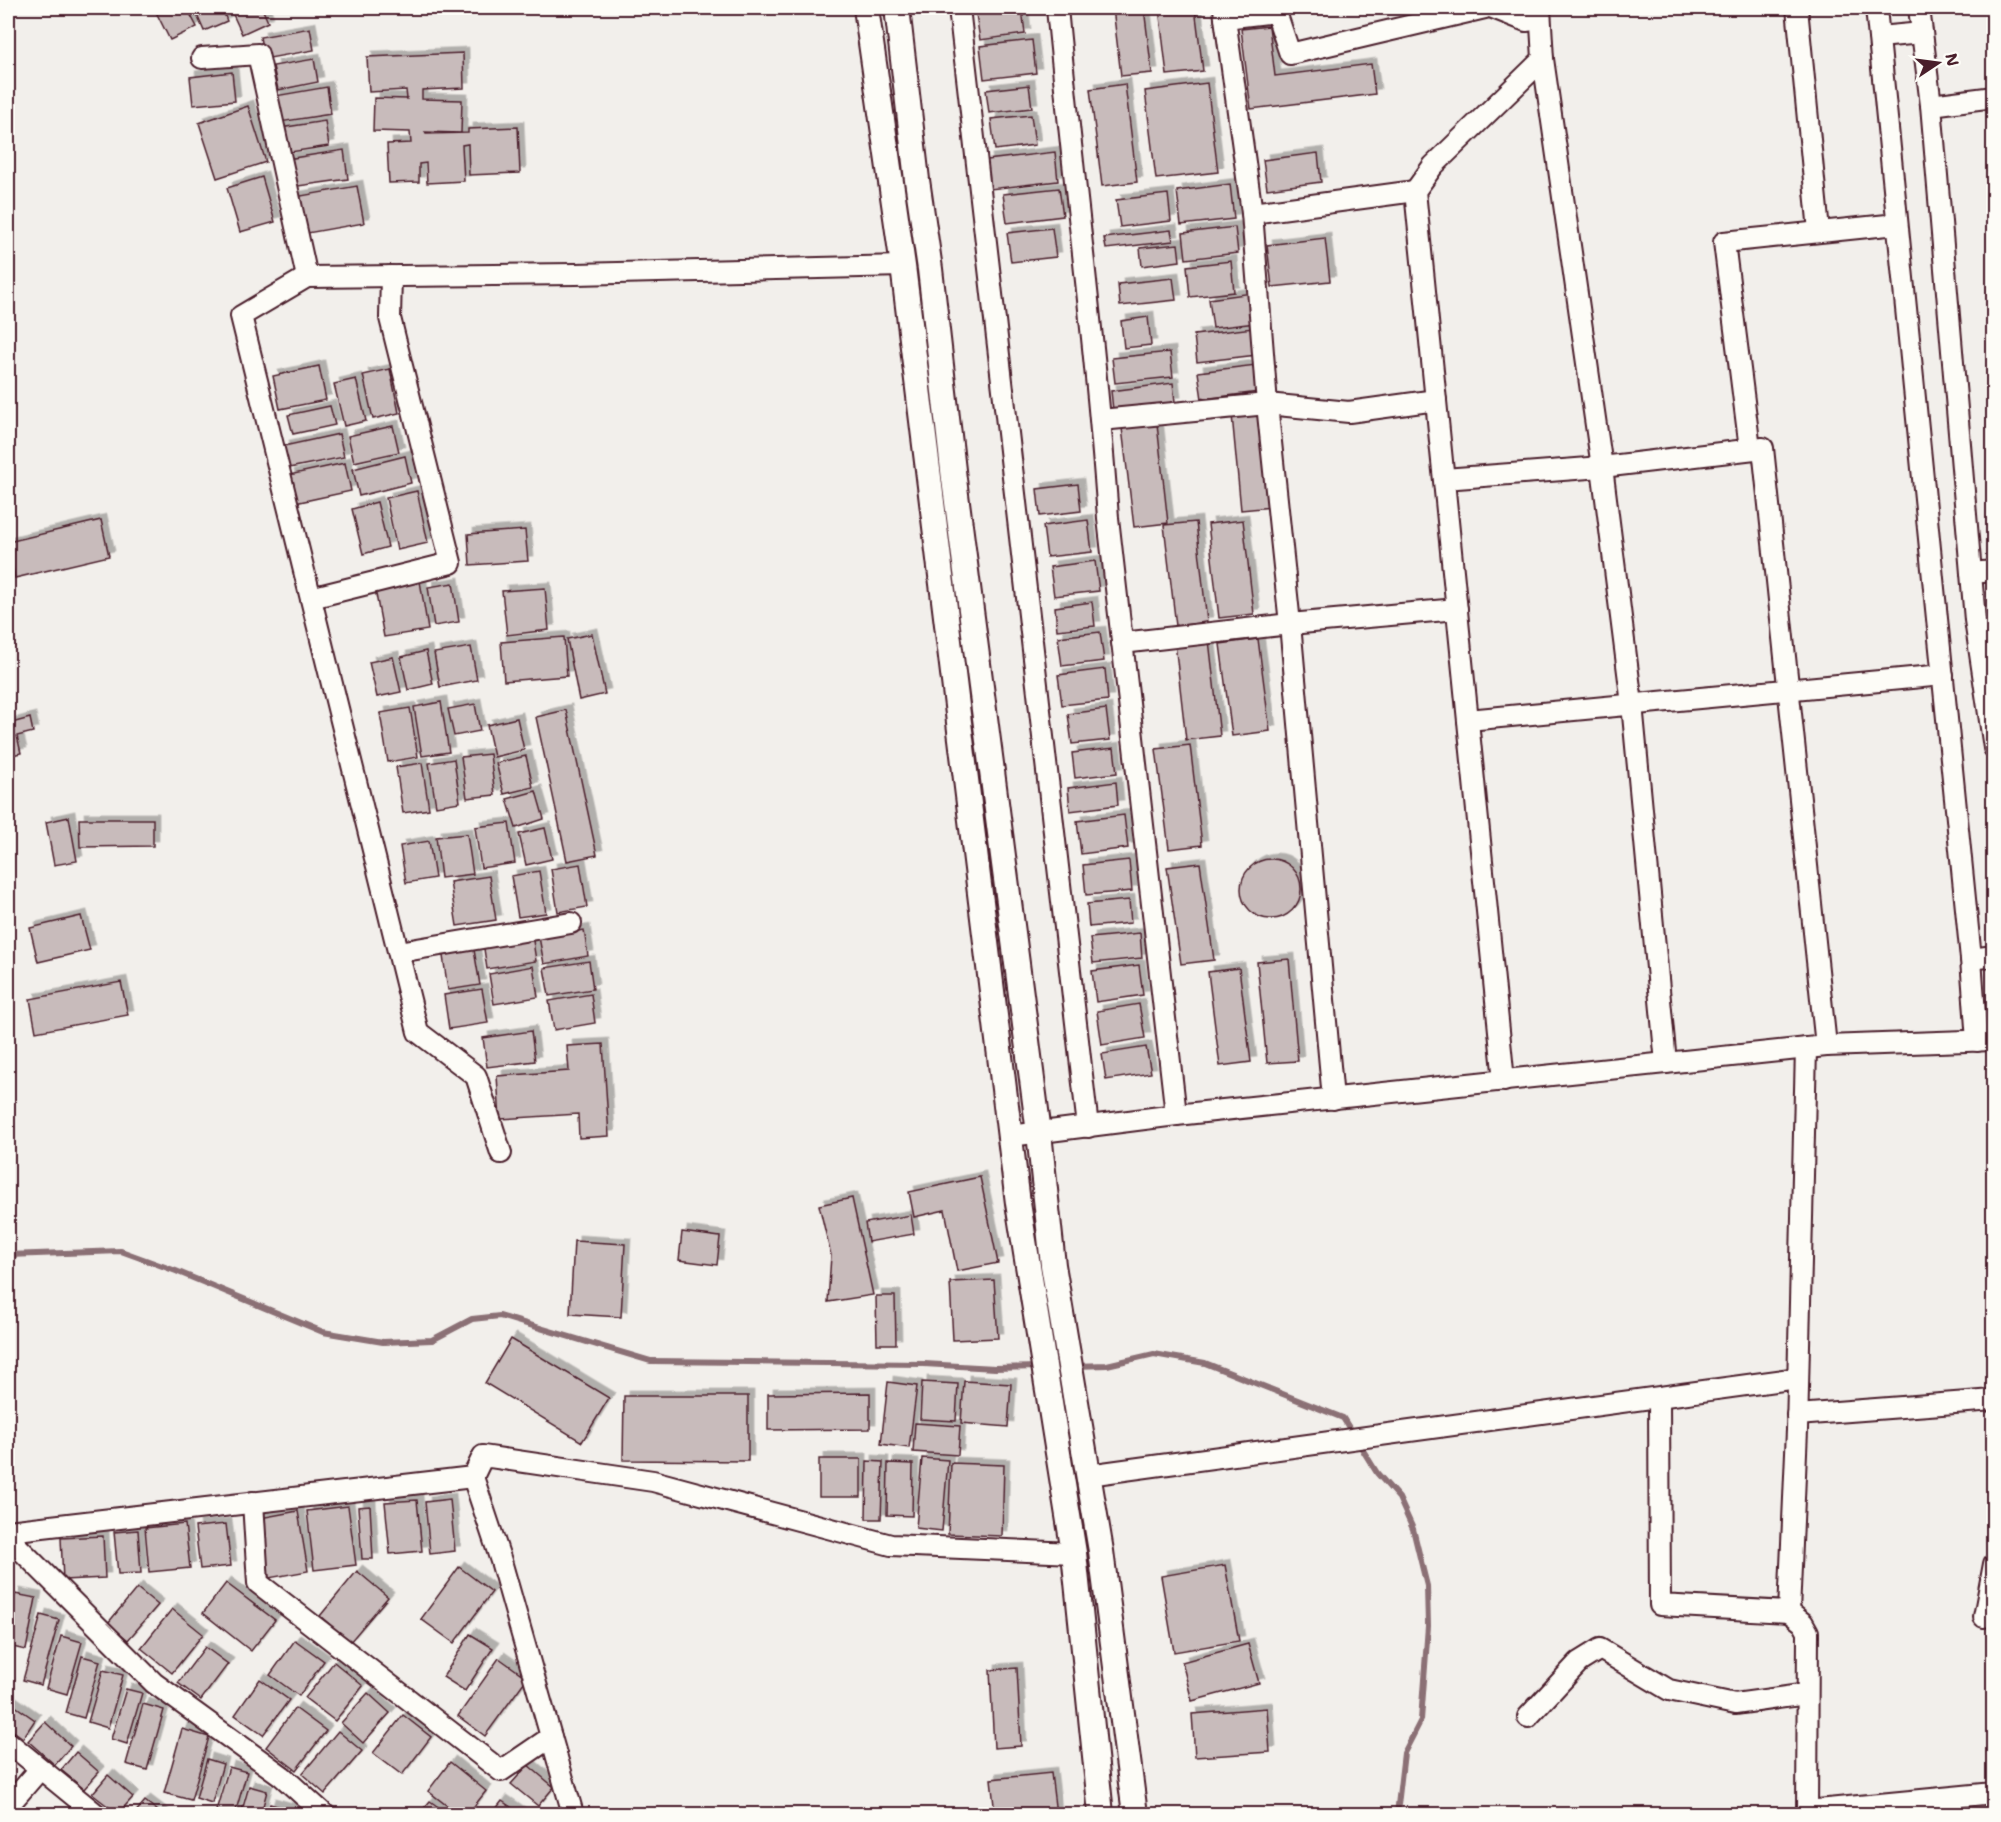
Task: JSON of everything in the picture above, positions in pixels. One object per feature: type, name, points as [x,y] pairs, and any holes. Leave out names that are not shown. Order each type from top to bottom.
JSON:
[{"type":"street","points":[[866,8],[903,266],[1018,1203],[1074,1553],[1101,1815]]},
{"type":"street","points":[[897,8],[969,597],[1039,1133],[1053,1265],[1101,1551],[1135,1815]]},
{"type":"street","points":[[959,8],[1088,1127]]},
{"type":"street","points":[[1057,8],[1068,128],[1101,420],[1108,518],[1176,1115]]},
{"type":"street","points":[[1333,1099],[1290,624],[1267,404],[1252,213],[1224,13],[1276,12],[1290,54],[1485,8]]},
{"type":"street","points":[[1493,8],[1526,21],[1540,13],[1543,59],[1602,467],[1632,704],[1666,1063]]},
{"type":"street","points":[[1797,8],[1820,231]]},
{"type":"street","points":[[1010,1136],[1176,1115],[1826,1046],[1985,1041],[1971,959],[1876,8]]},
{"type":"street","points":[[1919,8],[1931,105],[1975,620],[1994,748]]},
{"type":"street","points":[[1879,37],[1922,33]]},
{"type":"street","points":[[202,58],[258,54],[307,277]]},
{"type":"street","points":[[1504,1081],[1415,191],[1433,166],[1543,59]]},
{"type":"street","points":[[1931,105],[1994,97]]},
{"type":"street","points":[[1252,213],[1415,191]]},
{"type":"street","points":[[1750,449],[1724,242],[1897,224]]},
{"type":"street","points":[[501,1153],[476,1076],[418,1032],[241,316],[307,277],[576,274],[903,266]]},
{"type":"street","points":[[311,598],[451,563],[390,318],[391,276]]},
{"type":"street","points":[[1101,420],[1267,404],[1349,412],[1436,400]]},
{"type":"street","points":[[1444,479],[1602,467],[1763,448],[1826,1046]]},
{"type":"street","points":[[1971,573],[1994,571]]},
{"type":"street","points":[[1122,643],[1290,624],[1457,609]]},
{"type":"street","points":[[1468,720],[1943,675]]},
{"type":"street","points":[[399,952],[571,923]]},
{"type":"street","points":[[1971,959],[1994,956]]},
{"type":"street","points":[[1789,1612],[1797,1415],[1806,1048]]},
{"type":"street","points":[[1088,1476],[1798,1378]]},
{"type":"street","points":[[1659,1398],[1660,1605],[1789,1612],[1803,1623],[1808,1632],[1807,1813],[1994,1793]]},
{"type":"street","points":[[1797,1415],[1994,1400]]},
{"type":"street","points":[[573,1815],[501,1561],[473,1477],[483,1456],[653,1481],[891,1545],[1074,1553]]},
{"type":"street","points":[[8,1531],[473,1477]]},
{"type":"street","points":[[252,1502],[258,1583],[501,1772],[551,1737]]},
{"type":"street","points":[[8,1537],[154,1683],[282,1776],[324,1815]]},
{"type":"street","points":[[1984,1617],[1994,1563]]},
{"type":"street","points":[[1528,1717],[1579,1662],[1600,1649],[1669,1690],[1735,1704],[1807,1694]]},
{"type":"street","points":[[8,1742],[96,1815]]},
{"type":"street","points":[[8,1806],[40,1769]]},
{"type":"building","points":[[154,8],[187,8],[197,27],[170,40]]},
{"type":"building","points":[[194,8],[222,8],[227,21],[204,31]]},
{"type":"building","points":[[230,8],[262,8],[268,22],[242,34]]},
{"type":"building","points":[[1022,8],[1025,34],[980,40],[976,14]]},
{"type":"building","points":[[1113,8],[1144,8],[1152,73],[1121,76]]},
{"type":"building","points":[[1159,8],[1195,8],[1203,71],[1167,75]]},
{"type":"building","points":[[1269,26],[1275,76],[1371,64],[1375,94],[1251,109],[1241,29]]},
{"type":"building","points":[[310,28],[314,50],[264,59],[260,37]]},
{"type":"building","points":[[1032,40],[1036,73],[984,79],[980,46]]},
{"type":"building","points":[[463,53],[464,88],[422,90],[422,99],[462,100],[461,133],[425,132],[426,134],[468,133],[468,129],[518,127],[520,173],[469,175],[468,144],[462,145],[464,181],[427,183],[426,163],[419,164],[419,182],[389,183],[387,144],[411,143],[410,132],[373,131],[374,98],[407,99],[406,90],[369,92],[367,57]]},
{"type":"building","points":[[314,59],[318,82],[278,90],[273,66]]},
{"type":"building","points":[[232,72],[235,101],[193,105],[190,77]]},
{"type":"building","points":[[1207,83],[1218,172],[1156,179],[1145,91]]},
{"type":"building","points":[[1125,84],[1137,182],[1102,186],[1090,89]]},
{"type":"building","points":[[1029,85],[1032,108],[989,113],[986,90]]},
{"type":"building","points":[[327,87],[331,114],[280,122],[275,96]]},
{"type":"building","points":[[248,106],[266,162],[217,178],[199,123]]},
{"type":"building","points":[[1031,115],[1035,145],[995,150],[991,119]]},
{"type":"building","points":[[325,121],[329,146],[284,153],[280,128]]},
{"type":"building","points":[[344,150],[348,179],[291,187],[287,159]]},
{"type":"building","points":[[1055,152],[1058,181],[990,189],[987,160]]},
{"type":"building","points":[[1318,153],[1321,182],[1267,189],[1263,160]]},
{"type":"building","points":[[262,177],[275,222],[240,232],[227,188]]},
{"type":"building","points":[[1230,184],[1234,219],[1181,225],[1177,191]]},
{"type":"building","points":[[357,186],[364,223],[302,234],[295,197]]},
{"type":"building","points":[[1059,188],[1063,216],[1007,223],[1003,194]]},
{"type":"building","points":[[1168,194],[1171,221],[1120,227],[1116,200]]},
{"type":"building","points":[[1235,227],[1238,253],[1186,259],[1183,233]]},
{"type":"building","points":[[1052,228],[1056,257],[1011,262],[1007,233]]},
{"type":"building","points":[[1171,230],[1173,241],[1106,249],[1104,238]]},
{"type":"building","points":[[1325,238],[1330,281],[1272,287],[1267,245]]},
{"type":"building","points":[[1178,244],[1180,261],[1142,266],[1140,248]]},
{"type":"building","points":[[1231,261],[1234,292],[1190,297],[1187,266]]},
{"type":"building","points":[[1173,278],[1176,300],[1120,306],[1118,284]]},
{"type":"building","points":[[1252,293],[1256,323],[1213,328],[1209,299]]},
{"type":"building","points":[[1148,317],[1151,345],[1124,348],[1121,321]]},
{"type":"building","points":[[1253,328],[1257,355],[1197,362],[1194,335]]},
{"type":"building","points":[[1170,352],[1173,377],[1115,383],[1112,358]]},
{"type":"building","points":[[1256,365],[1259,392],[1202,399],[1198,372]]},
{"type":"building","points":[[319,366],[326,400],[280,409],[273,376]]},
{"type":"building","points":[[390,369],[399,413],[373,419],[363,375]]},
{"type":"building","points":[[356,379],[366,421],[344,426],[334,384]]},
{"type":"building","points":[[1173,383],[1175,402],[1113,410],[1111,391]]},
{"type":"building","points":[[330,406],[335,425],[293,434],[288,415]]},
{"type":"building","points":[[1263,413],[1272,507],[1241,510],[1232,415]]},
{"type":"building","points":[[1157,424],[1168,523],[1134,527],[1122,428]]},
{"type":"building","points":[[393,426],[399,452],[354,462],[348,436]]},
{"type":"building","points":[[339,434],[344,457],[289,468],[284,446]]},
{"type":"building","points":[[405,456],[411,483],[359,496],[353,469]]},
{"type":"building","points":[[345,463],[351,491],[295,503],[289,475]]},
{"type":"building","points":[[1078,484],[1081,511],[1040,516],[1037,489]]},
{"type":"building","points":[[417,491],[428,543],[397,550],[386,498]]},
{"type":"building","points":[[377,502],[388,547],[363,554],[352,509]]},
{"type":"building","points":[[101,520],[109,556],[15,578],[8,542]]},
{"type":"building","points":[[1088,520],[1092,552],[1047,557],[1043,526]]},
{"type":"building","points":[[1243,520],[1254,614],[1219,618],[1208,524]]},
{"type":"building","points":[[1196,522],[1207,622],[1176,626],[1164,525]]},
{"type":"building","points":[[525,530],[528,561],[470,565],[468,534]]},
{"type":"building","points":[[1095,561],[1099,591],[1054,596],[1050,567]]},
{"type":"building","points":[[420,581],[428,630],[384,637],[375,589]]},
{"type":"building","points":[[453,583],[459,622],[434,626],[428,587]]},
{"type":"building","points":[[545,588],[549,630],[507,635],[502,591]]},
{"type":"building","points":[[1092,602],[1095,626],[1057,630],[1055,607]]},
{"type":"building","points":[[1100,632],[1104,661],[1062,666],[1058,637]]},
{"type":"building","points":[[592,634],[605,694],[579,700],[567,639]]},
{"type":"building","points":[[564,637],[567,676],[504,681],[501,642]]},
{"type":"building","points":[[1258,639],[1270,731],[1232,736],[1220,644]]},
{"type":"building","points":[[1209,640],[1220,736],[1186,740],[1175,643]]},
{"type":"building","points":[[471,647],[477,680],[440,687],[434,653]]},
{"type":"building","points":[[426,651],[433,684],[408,690],[401,657]]},
{"type":"building","points":[[393,657],[401,692],[377,697],[369,662]]},
{"type":"building","points":[[1105,669],[1108,700],[1062,705],[1058,675]]},
{"type":"building","points":[[441,702],[449,752],[422,756],[414,707]]},
{"type":"building","points":[[475,704],[480,731],[454,736],[448,709]]},
{"type":"building","points":[[410,708],[418,757],[388,762],[380,713]]},
{"type":"building","points":[[1106,709],[1110,740],[1072,744],[1068,714]]},
{"type":"building","points":[[566,710],[597,855],[567,861],[536,717]]},
{"type":"building","points":[[30,718],[33,732],[17,736],[21,753],[8,756],[8,724]]},
{"type":"building","points":[[517,718],[524,750],[494,757],[487,725]]},
{"type":"building","points":[[1190,745],[1202,845],[1169,849],[1156,749]]},
{"type":"building","points":[[1114,748],[1117,773],[1075,778],[1072,753]]},
{"type":"building","points":[[490,754],[495,795],[467,798],[461,757]]},
{"type":"building","points":[[526,756],[533,787],[504,794],[496,763]]},
{"type":"building","points":[[454,759],[460,802],[436,806],[429,763]]},
{"type":"building","points":[[422,763],[429,809],[403,813],[396,767]]},
{"type":"building","points":[[1116,782],[1118,805],[1070,811],[1068,788]]},
{"type":"building","points":[[536,791],[544,819],[516,828],[507,799]]},
{"type":"building","points":[[1124,815],[1128,848],[1081,854],[1077,821]]},
{"type":"building","points":[[69,817],[77,861],[54,865],[46,822]]},
{"type":"building","points":[[79,819],[153,819],[153,846],[80,847]]},
{"type":"building","points":[[509,823],[515,863],[481,868],[475,827]]},
{"type":"building","points":[[545,828],[552,859],[526,865],[519,834]]},
{"type":"building","points":[[467,834],[473,874],[441,878],[436,837]]},
{"type":"building","points":[[429,841],[435,878],[406,883],[400,846]]},
{"type":"building","points":[[1271,859],[1288,864],[1296,872],[1301,889],[1296,906],[1288,914],[1271,919],[1254,914],[1246,906],[1241,889],[1246,872],[1254,864]]},
{"type":"building","points":[[1129,860],[1132,891],[1086,895],[1083,865]]},
{"type":"building","points":[[1200,863],[1214,960],[1181,964],[1167,867]]},
{"type":"building","points":[[580,864],[587,907],[558,912],[551,869]]},
{"type":"building","points":[[539,871],[546,913],[518,917],[511,876]]},
{"type":"building","points":[[489,876],[496,920],[457,926],[450,882]]},
{"type":"building","points":[[1129,900],[1131,923],[1089,927],[1087,904]]},
{"type":"building","points":[[81,916],[90,950],[38,962],[30,928]]},
{"type":"building","points":[[584,930],[588,956],[544,964],[539,937]]},
{"type":"building","points":[[1140,933],[1142,958],[1093,963],[1090,938]]},
{"type":"building","points":[[532,934],[536,961],[487,969],[483,942]]},
{"type":"building","points":[[473,944],[480,985],[448,990],[442,949]]},
{"type":"building","points":[[1289,959],[1298,1061],[1267,1063],[1257,962]]},
{"type":"building","points":[[589,961],[593,989],[549,996],[544,968]]},
{"type":"building","points":[[1139,965],[1143,995],[1096,1002],[1092,971]]},
{"type":"building","points":[[533,966],[538,997],[494,1004],[489,974]]},
{"type":"building","points":[[1239,968],[1251,1062],[1220,1066],[1208,972]]},
{"type":"building","points":[[121,982],[128,1015],[36,1032],[30,999]]},
{"type":"building","points":[[482,989],[488,1023],[449,1029],[444,995]]},
{"type":"building","points":[[591,994],[595,1023],[554,1030],[549,1001]]},
{"type":"building","points":[[1139,1004],[1145,1038],[1102,1045],[1097,1011]]},
{"type":"building","points":[[531,1031],[535,1061],[487,1067],[483,1038]]},
{"type":"building","points":[[603,1044],[609,1136],[579,1138],[578,1114],[500,1119],[497,1076],[569,1071],[567,1046]]},
{"type":"building","points":[[1146,1047],[1151,1073],[1106,1080],[1102,1054]]},
{"type":"building","points":[[980,1177],[998,1263],[957,1271],[945,1210],[914,1217],[909,1192]]},
{"type":"building","points":[[852,1198],[873,1295],[828,1302],[831,1255],[819,1205]]},
{"type":"building","points":[[911,1215],[914,1234],[868,1242],[865,1223]]},
{"type":"building","points":[[682,1232],[720,1237],[717,1265],[679,1260]]},
{"type":"building","points":[[574,1241],[625,1244],[621,1317],[570,1314]]},
{"type":"building","points":[[994,1280],[998,1338],[953,1340],[950,1282]]},
{"type":"building","points":[[876,1296],[895,1296],[896,1344],[877,1344]]},
{"type":"building","points":[[511,1339],[609,1398],[582,1442],[485,1383]]},
{"type":"building","points":[[964,1381],[1011,1384],[1008,1427],[961,1423]]},
{"type":"building","points":[[888,1382],[917,1386],[909,1448],[881,1444]]},
{"type":"building","points":[[922,1382],[958,1384],[956,1421],[920,1419]]},
{"type":"building","points":[[870,1393],[870,1429],[768,1430],[768,1394]]},
{"type":"building","points":[[624,1396],[748,1396],[748,1461],[623,1460]]},
{"type":"building","points":[[915,1423],[960,1426],[958,1455],[913,1452]]},
{"type":"building","points":[[922,1458],[948,1460],[942,1531],[916,1528]]},
{"type":"building","points":[[819,1459],[861,1459],[861,1497],[819,1497]]},
{"type":"building","points":[[867,1461],[883,1462],[881,1519],[866,1519]]},
{"type":"building","points":[[888,1463],[913,1464],[912,1516],[887,1515]]},
{"type":"building","points":[[951,1463],[1004,1465],[1002,1536],[948,1534]]},
{"type":"building","points":[[450,1499],[455,1551],[430,1554],[425,1502]]},
{"type":"building","points":[[417,1500],[422,1551],[390,1554],[385,1502]]},
{"type":"building","points":[[348,1506],[356,1565],[314,1570],[307,1511]]},
{"type":"building","points":[[370,1506],[373,1559],[362,1559],[358,1507]]},
{"type":"building","points":[[298,1511],[308,1571],[269,1578],[260,1518]]},
{"type":"building","points":[[185,1524],[190,1568],[149,1572],[145,1528]]},
{"type":"building","points":[[226,1524],[231,1566],[200,1569],[195,1527]]},
{"type":"building","points":[[138,1530],[141,1573],[118,1574],[114,1532]]},
{"type":"building","points":[[103,1536],[105,1578],[63,1580],[61,1538]]},
{"type":"building","points":[[1225,1565],[1239,1641],[1174,1652],[1161,1576]]},
{"type":"building","points":[[459,1567],[492,1592],[454,1643],[421,1619]]},
{"type":"building","points":[[357,1571],[388,1597],[350,1642],[320,1616]]},
{"type":"building","points":[[226,1583],[275,1620],[251,1651],[203,1613]]},
{"type":"building","points":[[137,1588],[158,1605],[128,1640],[108,1623]]},
{"type":"building","points":[[15,1594],[36,1598],[26,1650],[8,1646],[8,1631]]},
{"type":"building","points":[[172,1609],[203,1634],[172,1673],[141,1648]]},
{"type":"building","points":[[41,1615],[59,1620],[41,1685],[23,1680]]},
{"type":"building","points":[[470,1634],[493,1648],[465,1691],[443,1677]]},
{"type":"building","points":[[61,1636],[82,1642],[67,1694],[46,1688]]},
{"type":"building","points":[[295,1640],[324,1661],[299,1696],[270,1675]]},
{"type":"building","points":[[1248,1644],[1259,1683],[1192,1701],[1182,1662]]},
{"type":"building","points":[[205,1647],[228,1664],[201,1700],[178,1683]]},
{"type":"building","points":[[82,1656],[100,1661],[84,1718],[66,1713]]},
{"type":"building","points":[[499,1658],[527,1678],[485,1736],[458,1716]]},
{"type":"building","points":[[334,1662],[363,1686],[335,1721],[305,1698]]},
{"type":"building","points":[[1017,1668],[1021,1746],[994,1748],[990,1670]]},
{"type":"building","points":[[103,1670],[123,1675],[108,1728],[88,1722]]},
{"type":"building","points":[[260,1679],[289,1700],[263,1735],[235,1715]]},
{"type":"building","points":[[126,1689],[142,1693],[127,1744],[111,1739]]},
{"type":"building","points":[[368,1693],[390,1713],[363,1743],[341,1723]]},
{"type":"building","points":[[8,1701],[35,1720],[23,1738],[8,1727]]},
{"type":"building","points":[[143,1704],[164,1710],[147,1770],[126,1764]]},
{"type":"building","points":[[295,1708],[326,1731],[296,1770],[266,1747]]},
{"type":"building","points":[[1267,1708],[1270,1752],[1195,1757],[1192,1714]]},
{"type":"building","points":[[403,1715],[431,1737],[402,1775],[373,1753]]},
{"type":"building","points":[[45,1722],[71,1746],[55,1765],[28,1741]]},
{"type":"building","points":[[182,1729],[209,1737],[191,1800],[164,1793]]},
{"type":"building","points":[[338,1731],[362,1751],[325,1794],[302,1774]]},
{"type":"building","points":[[76,1752],[99,1772],[84,1789],[61,1770]]},
{"type":"building","points":[[207,1759],[223,1764],[212,1803],[196,1798]]},
{"type":"building","points":[[450,1762],[486,1791],[468,1814],[458,1814],[428,1791]]},
{"type":"building","points":[[528,1765],[554,1787],[538,1806],[511,1784]]},
{"type":"building","points":[[229,1767],[247,1772],[235,1814],[215,1814]]},
{"type":"building","points":[[1051,1773],[1056,1814],[995,1814],[991,1779]]},
{"type":"building","points":[[108,1775],[133,1797],[118,1814],[92,1794]]},
{"type":"building","points":[[249,1786],[267,1791],[261,1814],[241,1814]]},
{"type":"building","points":[[145,1801],[162,1814],[134,1814]]},
{"type":"building","points":[[430,1801],[448,1814],[419,1814]]},
{"type":"building","points":[[502,1801],[521,1814],[492,1814]]},
{"type":"building","points":[[270,1804],[291,1810],[289,1814],[267,1814]]},
{"type":"waterway","points":[[8,1255],[121,1251],[176,1271],[323,1332],[383,1342],[432,1340],[472,1319],[500,1316],[651,1361],[1038,1367]]},
{"type":"waterway","points":[[1075,1366],[1107,1365],[1154,1354],[1205,1363],[1343,1418],[1377,1473],[1399,1498],[1413,1529],[1427,1586],[1428,1626],[1421,1720],[1404,1753],[1397,1814]]}]
